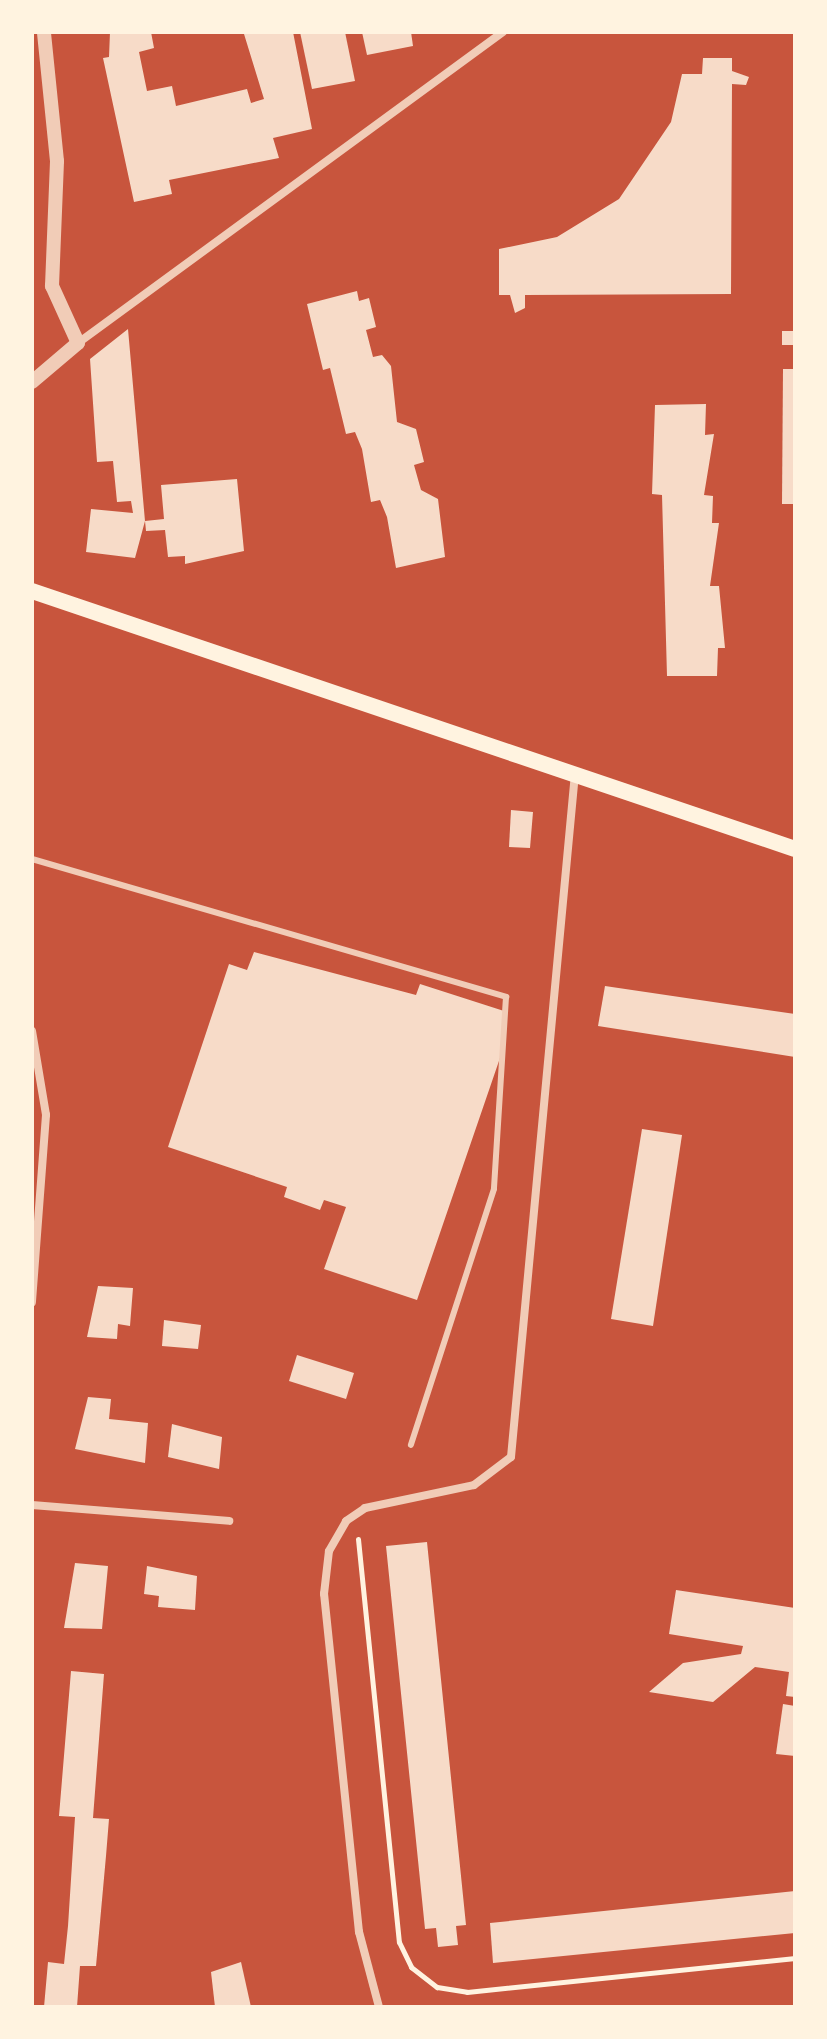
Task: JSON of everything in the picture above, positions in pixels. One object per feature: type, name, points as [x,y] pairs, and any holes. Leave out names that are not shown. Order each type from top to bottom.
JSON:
[{"type":"main road","points":[[33,592],[575,772],[795,849]]},
{"type":"street","points":[[44,32],[57,161],[52,286],[78,343]]},
{"type":"street","points":[[32,382],[78,343],[503,32]]},
{"type":"street","points":[[379,2007],[359,1932],[324,1594],[329,1551],[356,1514],[474,1485],[511,1457],[575,772]]},
{"type":"street","points":[[32,1031],[46,1115],[32,1302]]},
{"type":"street","points":[[32,1505],[229,1521]]},
{"type":"lane","points":[[32,859],[506,997],[494,1189],[411,1445]]},
{"type":"path","points":[[356,1514],[399,1942],[411,1967],[437,1987],[467,1992],[795,1958]]},
{"type":"building","points":[[110,32],[151,32],[154,48],[139,52],[147,91],[172,86],[176,106],[247,89],[251,103],[264,99],[244,34],[293,32],[312,129],[273,138],[279,158],[169,180],[172,194],[134,202],[103,58],[109,57]]},
{"type":"building","points":[[300,32],[345,32],[355,81],[312,89]]},
{"type":"building","points":[[362,32],[411,32],[413,46],[367,55]]},
{"type":"building","points":[[703,58],[732,58],[732,71],[749,77],[746,85],[732,84],[731,294],[525,295],[525,308],[515,313],[510,295],[499,295],[499,249],[557,237],[619,199],[671,122],[682,74],[702,74]]},
{"type":"building","points":[[357,291],[359,301],[369,298],[376,327],[366,330],[373,357],[382,355],[391,366],[397,422],[416,429],[424,462],[414,465],[421,490],[438,499],[445,557],[396,568],[387,517],[380,500],[371,502],[362,449],[355,432],[346,434],[330,368],[323,370],[307,304]]},
{"type":"building","points":[[128,329],[145,521],[135,558],[86,552],[91,509],[133,513],[131,501],[117,502],[113,461],[97,462],[90,359]]},
{"type":"building","points":[[782,331],[795,331],[795,345],[782,345]]},
{"type":"building","points":[[783,369],[795,369],[795,504],[782,504]]},
{"type":"building","points":[[706,404],[705,435],[714,434],[704,495],[713,496],[712,523],[719,523],[710,586],[719,586],[725,648],[718,648],[717,676],[667,676],[662,495],[652,494],[655,405]]},
{"type":"building","points":[[237,479],[244,551],[185,564],[185,556],[168,557],[165,530],[146,531],[145,521],[164,519],[161,485]]},
{"type":"building","points":[[511,810],[533,812],[530,848],[509,847]]},
{"type":"building","points":[[254,952],[416,995],[420,984],[504,1011],[500,1058],[417,1300],[324,1269],[346,1207],[324,1200],[320,1210],[284,1197],[287,1187],[168,1147],[229,964],[247,970]]},
{"type":"building","points":[[605,986],[795,1014],[795,1057],[598,1026]]},
{"type":"building","points":[[642,1129],[682,1135],[653,1326],[611,1319]]},
{"type":"building","points":[[98,1286],[133,1288],[130,1326],[118,1324],[117,1339],[87,1337]]},
{"type":"building","points":[[164,1320],[201,1325],[198,1349],[162,1346]]},
{"type":"building","points":[[297,1355],[354,1373],[346,1399],[289,1381]]},
{"type":"building","points":[[88,1397],[111,1399],[109,1419],[148,1423],[145,1463],[75,1449]]},
{"type":"building","points":[[172,1424],[222,1437],[219,1469],[168,1457]]},
{"type":"building","points":[[427,1542],[466,1925],[456,1926],[458,1945],[438,1947],[436,1928],[425,1929],[386,1546]]},
{"type":"building","points":[[75,1563],[108,1566],[102,1629],[64,1628]]},
{"type":"building","points":[[147,1566],[197,1576],[195,1610],[158,1607],[159,1596],[144,1594]]},
{"type":"building","points":[[676,1590],[795,1608],[795,1697],[786,1696],[789,1672],[755,1667],[713,1702],[649,1692],[683,1663],[741,1654],[743,1646],[669,1634]]},
{"type":"building","points":[[71,1671],[104,1674],[93,1818],[109,1819],[96,1966],[80,1966],[77,2007],[44,2007],[48,1962],[64,1964],[68,1926],[75,1817],[59,1816]]},
{"type":"building","points":[[783,1704],[795,1706],[795,1756],[776,1754]]},
{"type":"building","points":[[795,1891],[795,1933],[493,1963],[490,1923]]},
{"type":"building","points":[[241,1962],[251,2007],[215,2007],[211,1972]]}]
